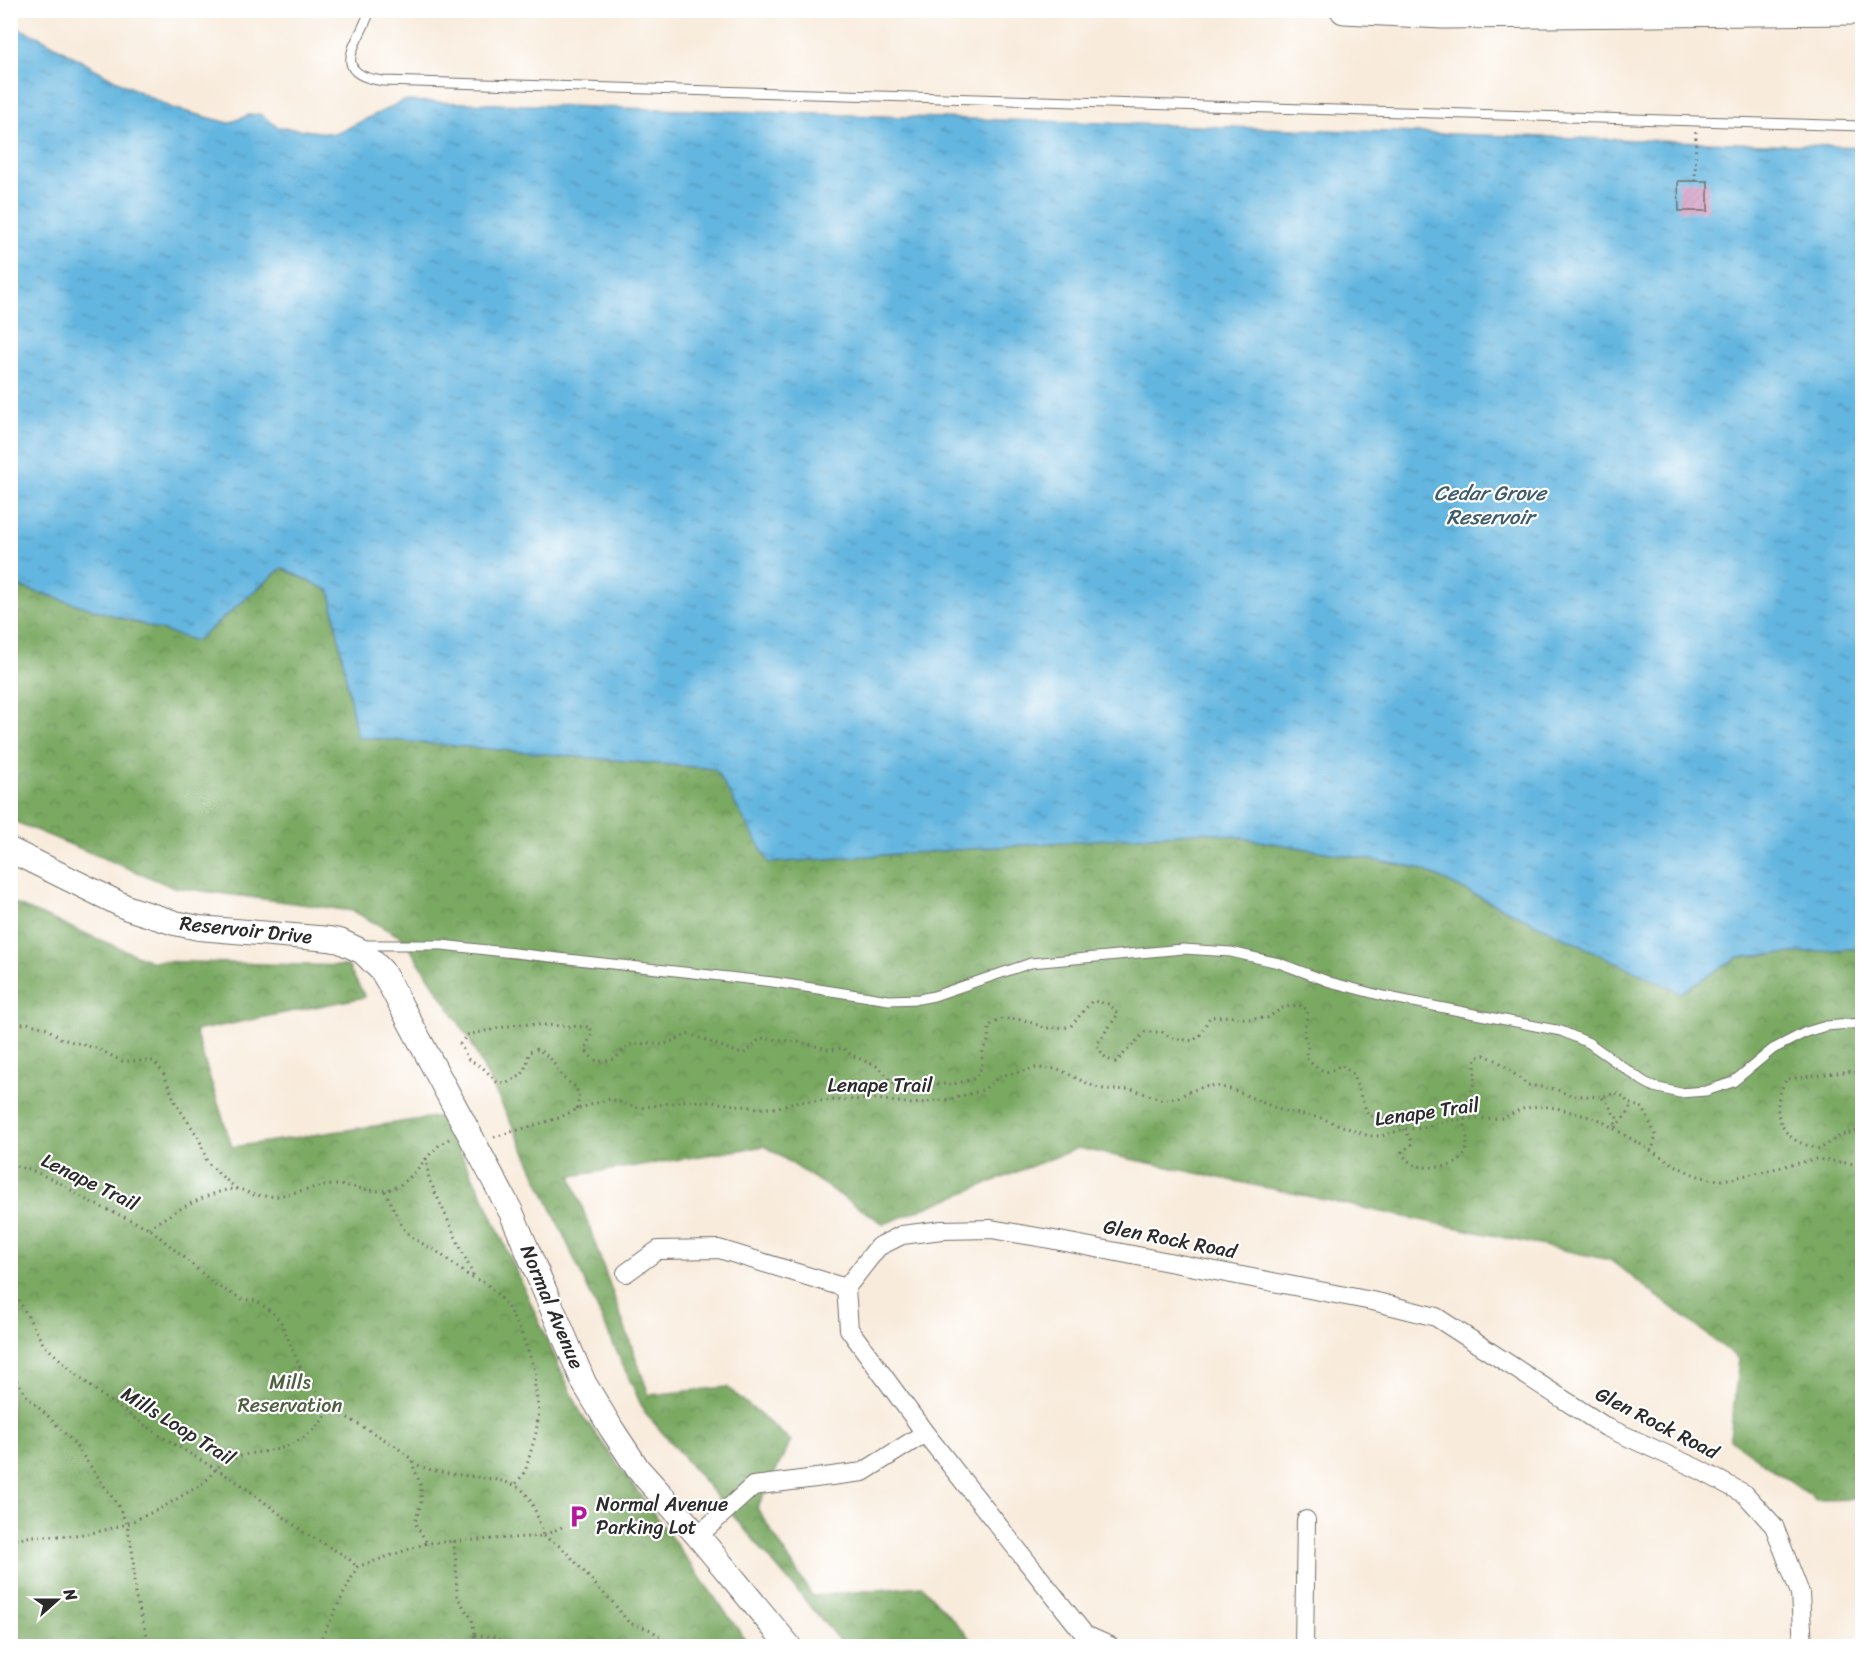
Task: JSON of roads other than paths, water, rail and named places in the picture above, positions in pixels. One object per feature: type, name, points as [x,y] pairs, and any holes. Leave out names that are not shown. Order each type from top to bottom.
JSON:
[{"type":"main road","points":[[1344,10],[1442,15],[1863,11]]},
{"type":"street","name":"Reservoir Drive","points":[[10,850],[128,908],[175,924],[329,939],[351,945]]},
{"type":"street","name":"Normal Avenue","points":[[351,945],[363,952],[382,971],[472,1137],[511,1212],[584,1383],[611,1428],[638,1469],[698,1536],[789,1647]]},
{"type":"street","name":"Glen Rock Road","points":[[846,1288],[878,1247],[902,1235],[942,1230],[991,1229],[1365,1300],[1436,1317],[1606,1427],[1696,1468],[1745,1494],[1774,1526],[1800,1593],[1803,1647]]},
{"type":"street","points":[[626,1273],[658,1250],[719,1249],[846,1288],[849,1329],[926,1433],[1085,1635],[1110,1647]]},
{"type":"street","points":[[698,1536],[753,1486],[863,1473],[926,1433]]},
{"type":"street","points":[[1304,1647],[1306,1520]]},
{"type":"lane","points":[[370,10],[352,47],[351,60],[361,76],[366,79],[383,81],[1863,126]]},
{"type":"lane","points":[[351,945],[442,945],[773,982],[889,1000],[934,996],[1031,963],[1183,948],[1223,951],[1278,963],[1330,982],[1383,996],[1561,1031],[1594,1047],[1642,1081],[1667,1091],[1680,1093],[1707,1091],[1732,1082],[1773,1049],[1806,1032],[1826,1026],[1863,1023]]},
{"type":"water","name":"Cedar Grove Reservoir","points":[[10,25],[39,37],[111,78],[172,108],[229,123],[249,115],[260,114],[278,127],[336,134],[403,101],[1862,147],[1862,948],[1738,957],[1680,993],[1419,868],[1207,832],[769,863],[715,769],[357,737],[330,591],[282,568],[196,641],[11,584]]},
{"type":"place","name":"Normal Avenue Parking Lot","points":[[578,1516]]},
{"type":"park label","name":"Mills Reservation","points":[[290,1394]]}]
